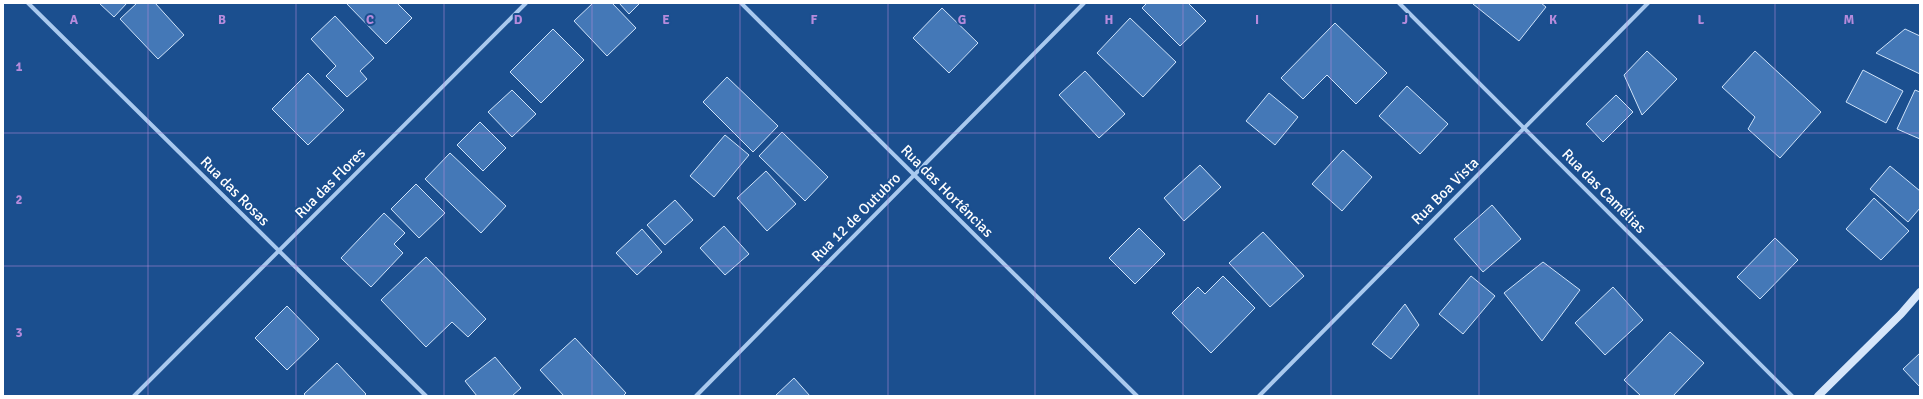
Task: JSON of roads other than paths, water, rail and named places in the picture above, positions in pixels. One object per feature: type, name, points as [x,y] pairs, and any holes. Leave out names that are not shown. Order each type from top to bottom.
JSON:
[{"type":"street","name":"Rua das Rosas","points":[[28,3],[426,396]]},
{"type":"street","name":"Rua das Flores","points":[[134,396],[526,3]]},
{"type":"street","name":"Rua das Hortências","points":[[741,3],[1137,396]]},
{"type":"street","name":"Rua 12 de Outubro","points":[[696,396],[1084,3]]},
{"type":"street","name":"Rua das Camélias","points":[[1399,3],[1792,396]]},
{"type":"street","name":"Rua Boa Vista","points":[[1260,396],[1648,3]]},
{"type":"street","points":[[1818,396],[1901,314],[1920,292]]}]
